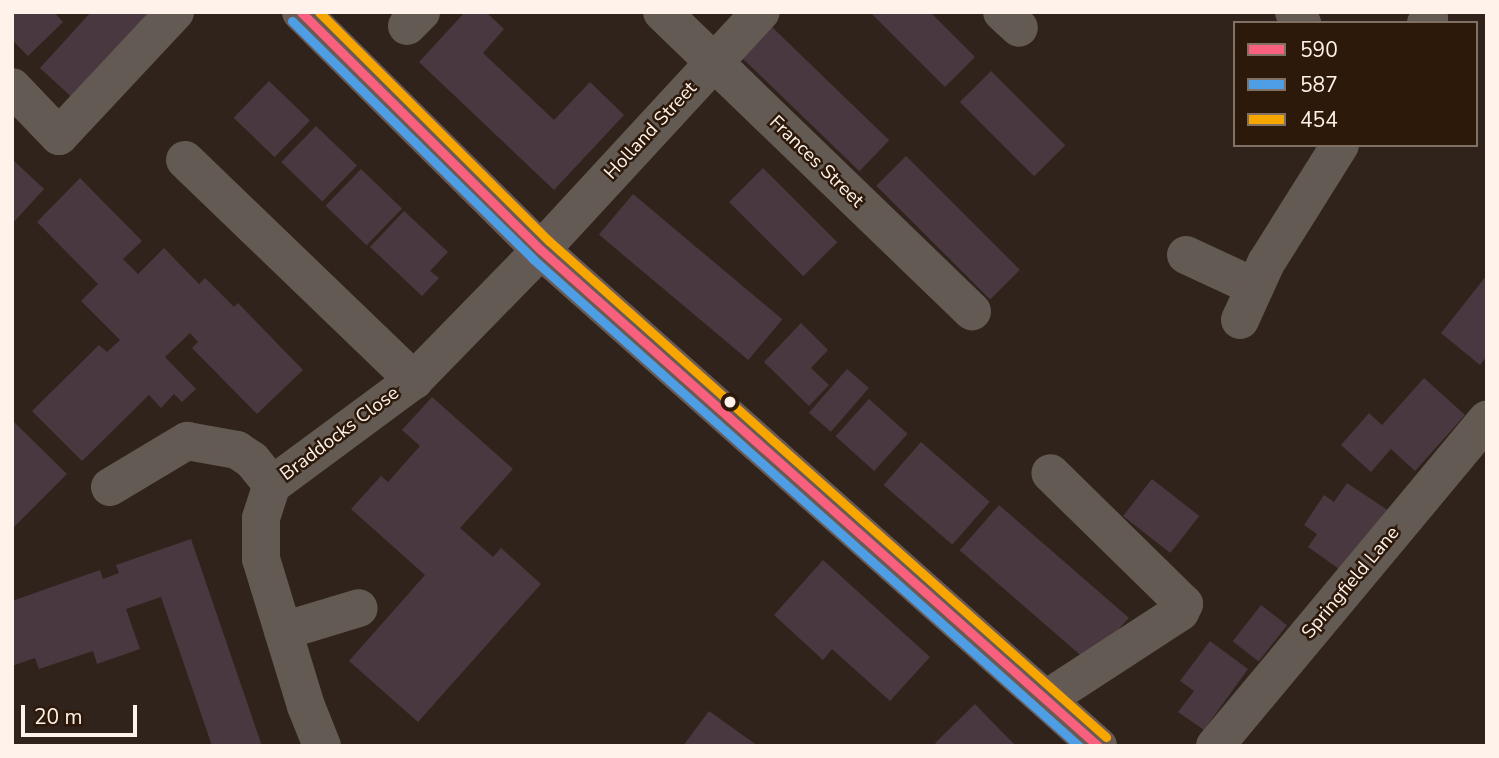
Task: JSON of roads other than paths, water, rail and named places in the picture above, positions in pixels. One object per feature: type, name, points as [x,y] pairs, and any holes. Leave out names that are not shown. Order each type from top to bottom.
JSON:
[{"type":"highway","points":[[302,12],[541,250],[1048,698],[1098,746]]},
{"type":"street","points":[[12,87],[59,136],[175,12]]},
{"type":"street","name":"Frances Street","points":[[662,12],[971,312]]},
{"type":"street","name":"Holland Street","points":[[541,250],[761,12]]},
{"type":"street","points":[[1186,255],[1248,304],[1266,263],[1339,147]]},
{"type":"street","points":[[185,160],[414,380]]},
{"type":"street","name":"Braddocks Close","points":[[321,746],[261,559],[261,518],[272,485],[414,380],[541,250]]},
{"type":"street","name":"Springfield Lane","points":[[1215,746],[1487,420]]},
{"type":"street","points":[[110,487],[187,441],[237,450],[252,460],[272,485]]},
{"type":"street","points":[[1048,698],[1180,612],[1184,604],[1050,473]]},
{"type":"street","points":[[283,631],[359,608]]}]
